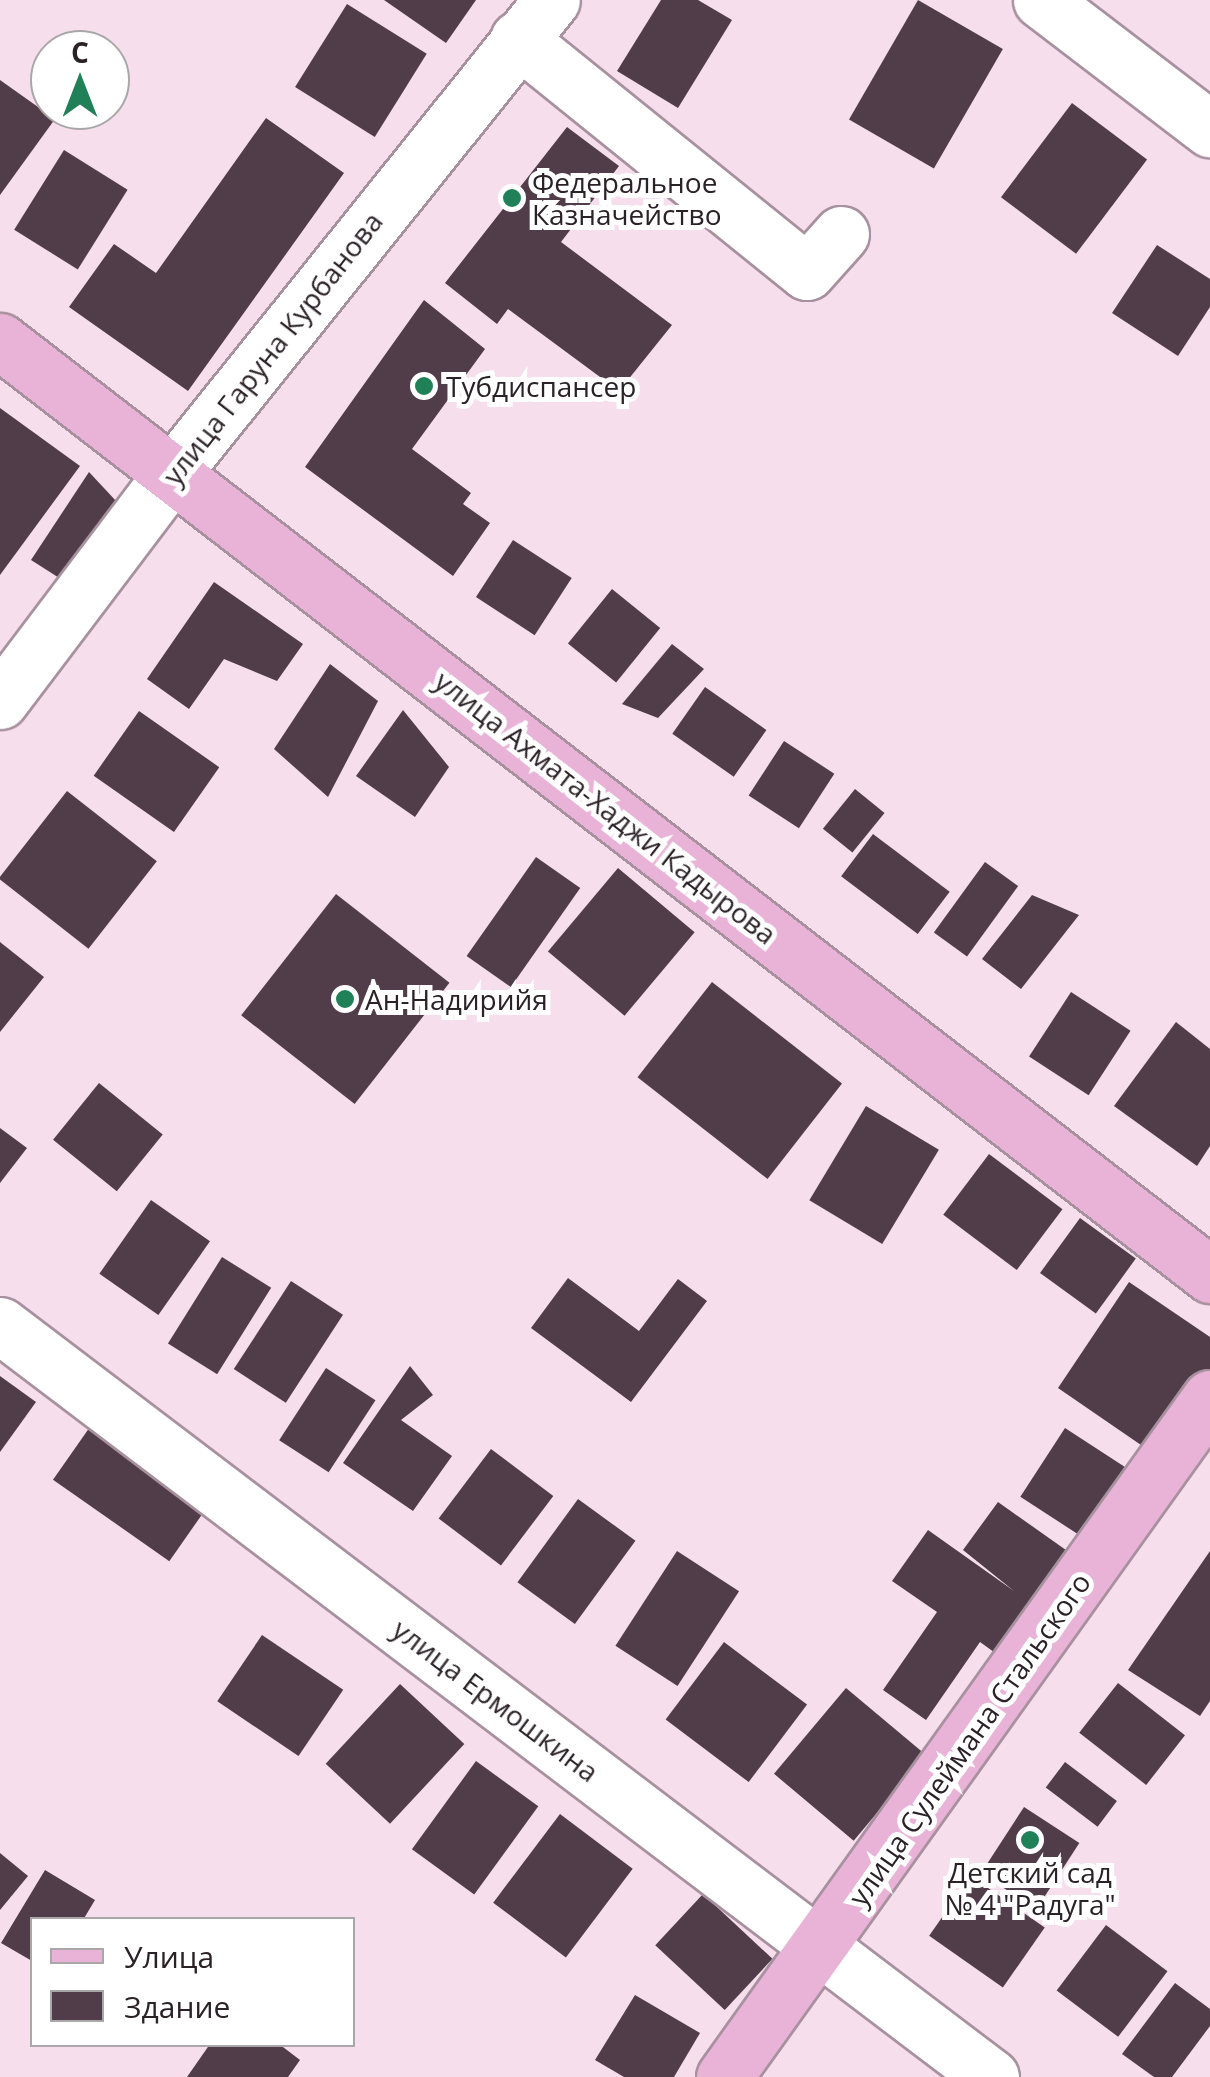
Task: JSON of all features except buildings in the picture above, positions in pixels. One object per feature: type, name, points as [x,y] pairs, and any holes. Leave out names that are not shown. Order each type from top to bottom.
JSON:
[{"type":"main road","name":"улица Ахмата-Хаджи Кадырова","points":[[0,340],[1210,1276]]},
{"type":"main road","name":"улица Сулеймана Стальского","points":[[737,2077],[1210,1398]]},
{"type":"main road","name":"улица Сулеймана Стальского","points":[[724,2077],[826,1950],[1210,1416]]},
{"type":"street","points":[[1077,10],[1210,129]]},
{"type":"street","points":[[535,20],[806,272],[841,234]]},
{"type":"street","name":"улица Гаруна Курбанова","points":[[0,701],[172,472],[535,20]]},
{"type":"street","name":"улица Ермошкина","points":[[0,1325],[991,2077]]},
{"type":"place","name":"Федеральное Казначейство","points":[[512,198]]},
{"type":"place","name":"Тубдиспансер","points":[[424,386]]},
{"type":"place","name":"Ан-Надирийя","points":[[345,999]]},
{"type":"place","name":"Детский сад № 4 \"Радуга\"","points":[[1030,1840]]}]
